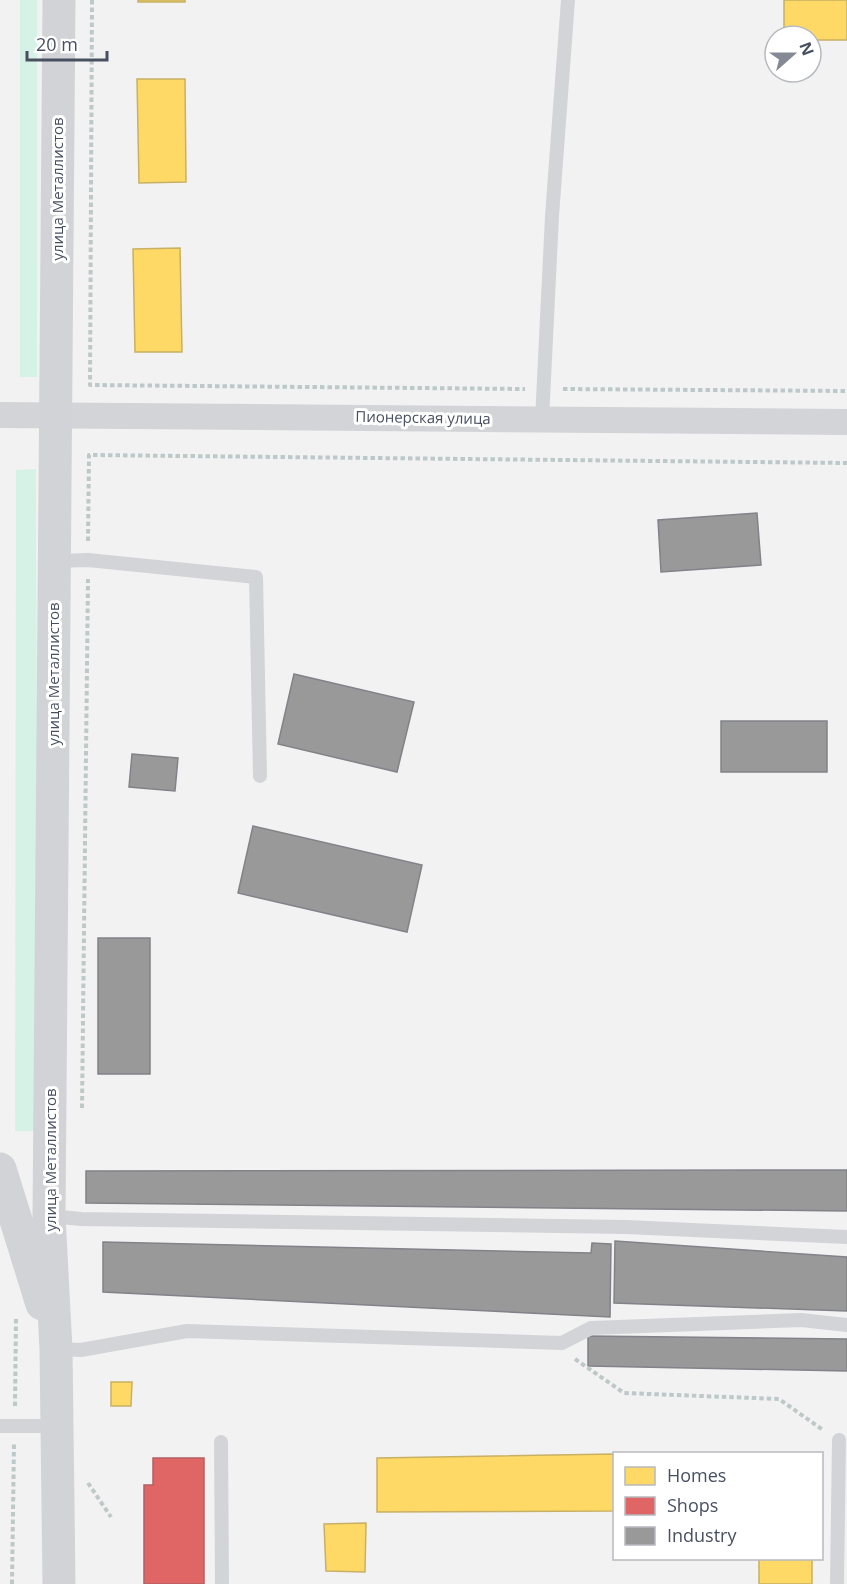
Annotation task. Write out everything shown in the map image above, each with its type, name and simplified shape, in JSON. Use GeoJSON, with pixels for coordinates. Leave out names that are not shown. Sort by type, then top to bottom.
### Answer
{"type":"FeatureCollection","features":[{"type":"Feature","properties":{"kind":"street","name":"улица Металлистов"},"geometry":{"type":"LineString","coordinates":[[59,0],[50,1216],[56,1349],[59,1584]]}},
{"type":"Feature","properties":{"kind":"street","name":"Пионерская улица"},"geometry":{"type":"LineString","coordinates":[[0,415],[847,422]]}},
{"type":"Feature","properties":{"kind":"street","name":"улица Металлистов"},"geometry":{"type":"LineString","coordinates":[[0,1169],[56,1349]]}},
{"type":"Feature","properties":{"kind":"lane"},"geometry":{"type":"LineString","coordinates":[[542,420],[552,216],[568,0]]}},
{"type":"Feature","properties":{"kind":"lane"},"geometry":{"type":"LineString","coordinates":[[54,561],[88,561],[256,577],[260,776]]}},
{"type":"Feature","properties":{"kind":"lane"},"geometry":{"type":"LineString","coordinates":[[50,1216],[81,1219],[626,1227],[847,1238]]}},
{"type":"Feature","properties":{"kind":"lane"},"geometry":{"type":"LineString","coordinates":[[56,1349],[81,1350],[187,1331],[562,1343],[591,1328],[801,1320],[847,1325]]}},
{"type":"Feature","properties":{"kind":"lane"},"geometry":{"type":"LineString","coordinates":[[0,1426],[56,1426]]}},
{"type":"Feature","properties":{"kind":"lane"},"geometry":{"type":"LineString","coordinates":[[837,1584],[839,1440]]}},
{"type":"Feature","properties":{"kind":"lane"},"geometry":{"type":"LineString","coordinates":[[221,1442],[222,1584]]}},
{"type":"Feature","properties":{"kind":"path"},"geometry":{"type":"LineString","coordinates":[[92,0],[90,385],[847,391]]}},
{"type":"Feature","properties":{"kind":"path"},"geometry":{"type":"LineString","coordinates":[[82,1111],[89,455],[847,462]]}},
{"type":"Feature","properties":{"kind":"path"},"geometry":{"type":"LineString","coordinates":[[12,1584],[16,1308]]}},
{"type":"Feature","properties":{"kind":"path"},"geometry":{"type":"LineString","coordinates":[[550,1342],[624,1393],[779,1400],[839,1440]]}},
{"type":"Feature","properties":{"kind":"path"},"geometry":{"type":"LineString","coordinates":[[87,1482],[111,1517]]}},
{"type":"Feature","properties":{"kind":"green space"},"geometry":{"type":"Polygon","coordinates":[[[20,0],[37,0],[37,377],[20,377],[20,0]]]}},
{"type":"Feature","properties":{"kind":"green space"},"geometry":{"type":"Polygon","coordinates":[[[36,469],[38,1131],[15,1131],[16,470],[36,469]]]}},
{"type":"Feature","properties":{"kind":"building: Homes"},"geometry":{"type":"Polygon","coordinates":[[[138,0],[185,0],[185,2],[138,2],[138,0]]]}},
{"type":"Feature","properties":{"kind":"building: Homes"},"geometry":{"type":"Polygon","coordinates":[[[784,0],[847,0],[847,40],[823,40],[823,24],[784,24],[784,0]]]}},
{"type":"Feature","properties":{"kind":"building: Homes"},"geometry":{"type":"Polygon","coordinates":[[[137,79],[185,79],[186,182],[139,183],[137,79]]]}},
{"type":"Feature","properties":{"kind":"building: Homes"},"geometry":{"type":"Polygon","coordinates":[[[180,248],[182,352],[135,352],[133,249],[180,248]]]}},
{"type":"Feature","properties":{"kind":"building: Homes"},"geometry":{"type":"Polygon","coordinates":[[[111,1382],[132,1382],[131,1406],[111,1406],[111,1382]]]}},
{"type":"Feature","properties":{"kind":"building: Homes"},"geometry":{"type":"Polygon","coordinates":[[[613,1454],[613,1511],[377,1512],[377,1458],[613,1454]]]}},
{"type":"Feature","properties":{"kind":"building: Homes"},"geometry":{"type":"Polygon","coordinates":[[[366,1523],[365,1572],[326,1571],[324,1524],[366,1523]]]}},
{"type":"Feature","properties":{"kind":"building: Homes"},"geometry":{"type":"Polygon","coordinates":[[[759,1560],[812,1560],[812,1584],[759,1584],[759,1560]]]}},
{"type":"Feature","properties":{"kind":"building: Shops"},"geometry":{"type":"Polygon","coordinates":[[[153,1458],[204,1458],[204,1584],[144,1584],[144,1485],[153,1485],[153,1458]]]}},
{"type":"Feature","properties":{"kind":"building: Industry"},"geometry":{"type":"Polygon","coordinates":[[[757,513],[761,565],[661,572],[658,520],[757,513]]]}},
{"type":"Feature","properties":{"kind":"building: Industry"},"geometry":{"type":"Polygon","coordinates":[[[294,674],[414,702],[397,772],[278,744],[294,674]]]}},
{"type":"Feature","properties":{"kind":"building: Industry"},"geometry":{"type":"Polygon","coordinates":[[[721,721],[827,721],[827,772],[721,772],[721,721]]]}},
{"type":"Feature","properties":{"kind":"building: Industry"},"geometry":{"type":"Polygon","coordinates":[[[132,754],[178,758],[175,791],[129,787],[132,754]]]}},
{"type":"Feature","properties":{"kind":"building: Industry"},"geometry":{"type":"Polygon","coordinates":[[[253,826],[422,865],[407,932],[238,893],[253,826]]]}},
{"type":"Feature","properties":{"kind":"building: Industry"},"geometry":{"type":"Polygon","coordinates":[[[98,938],[150,938],[150,1074],[98,1074],[98,938]]]}},
{"type":"Feature","properties":{"kind":"building: Industry"},"geometry":{"type":"Polygon","coordinates":[[[847,1170],[847,1211],[86,1203],[86,1171],[847,1170]]]}},
{"type":"Feature","properties":{"kind":"building: Industry"},"geometry":{"type":"Polygon","coordinates":[[[615,1241],[847,1257],[847,1311],[614,1303],[615,1241]]]}},
{"type":"Feature","properties":{"kind":"building: Industry"},"geometry":{"type":"Polygon","coordinates":[[[103,1242],[591,1253],[592,1243],[611,1244],[610,1317],[103,1292],[103,1242]]]}},
{"type":"Feature","properties":{"kind":"building: Industry"},"geometry":{"type":"Polygon","coordinates":[[[588,1336],[847,1339],[847,1371],[588,1366],[588,1336]]]}}]}
